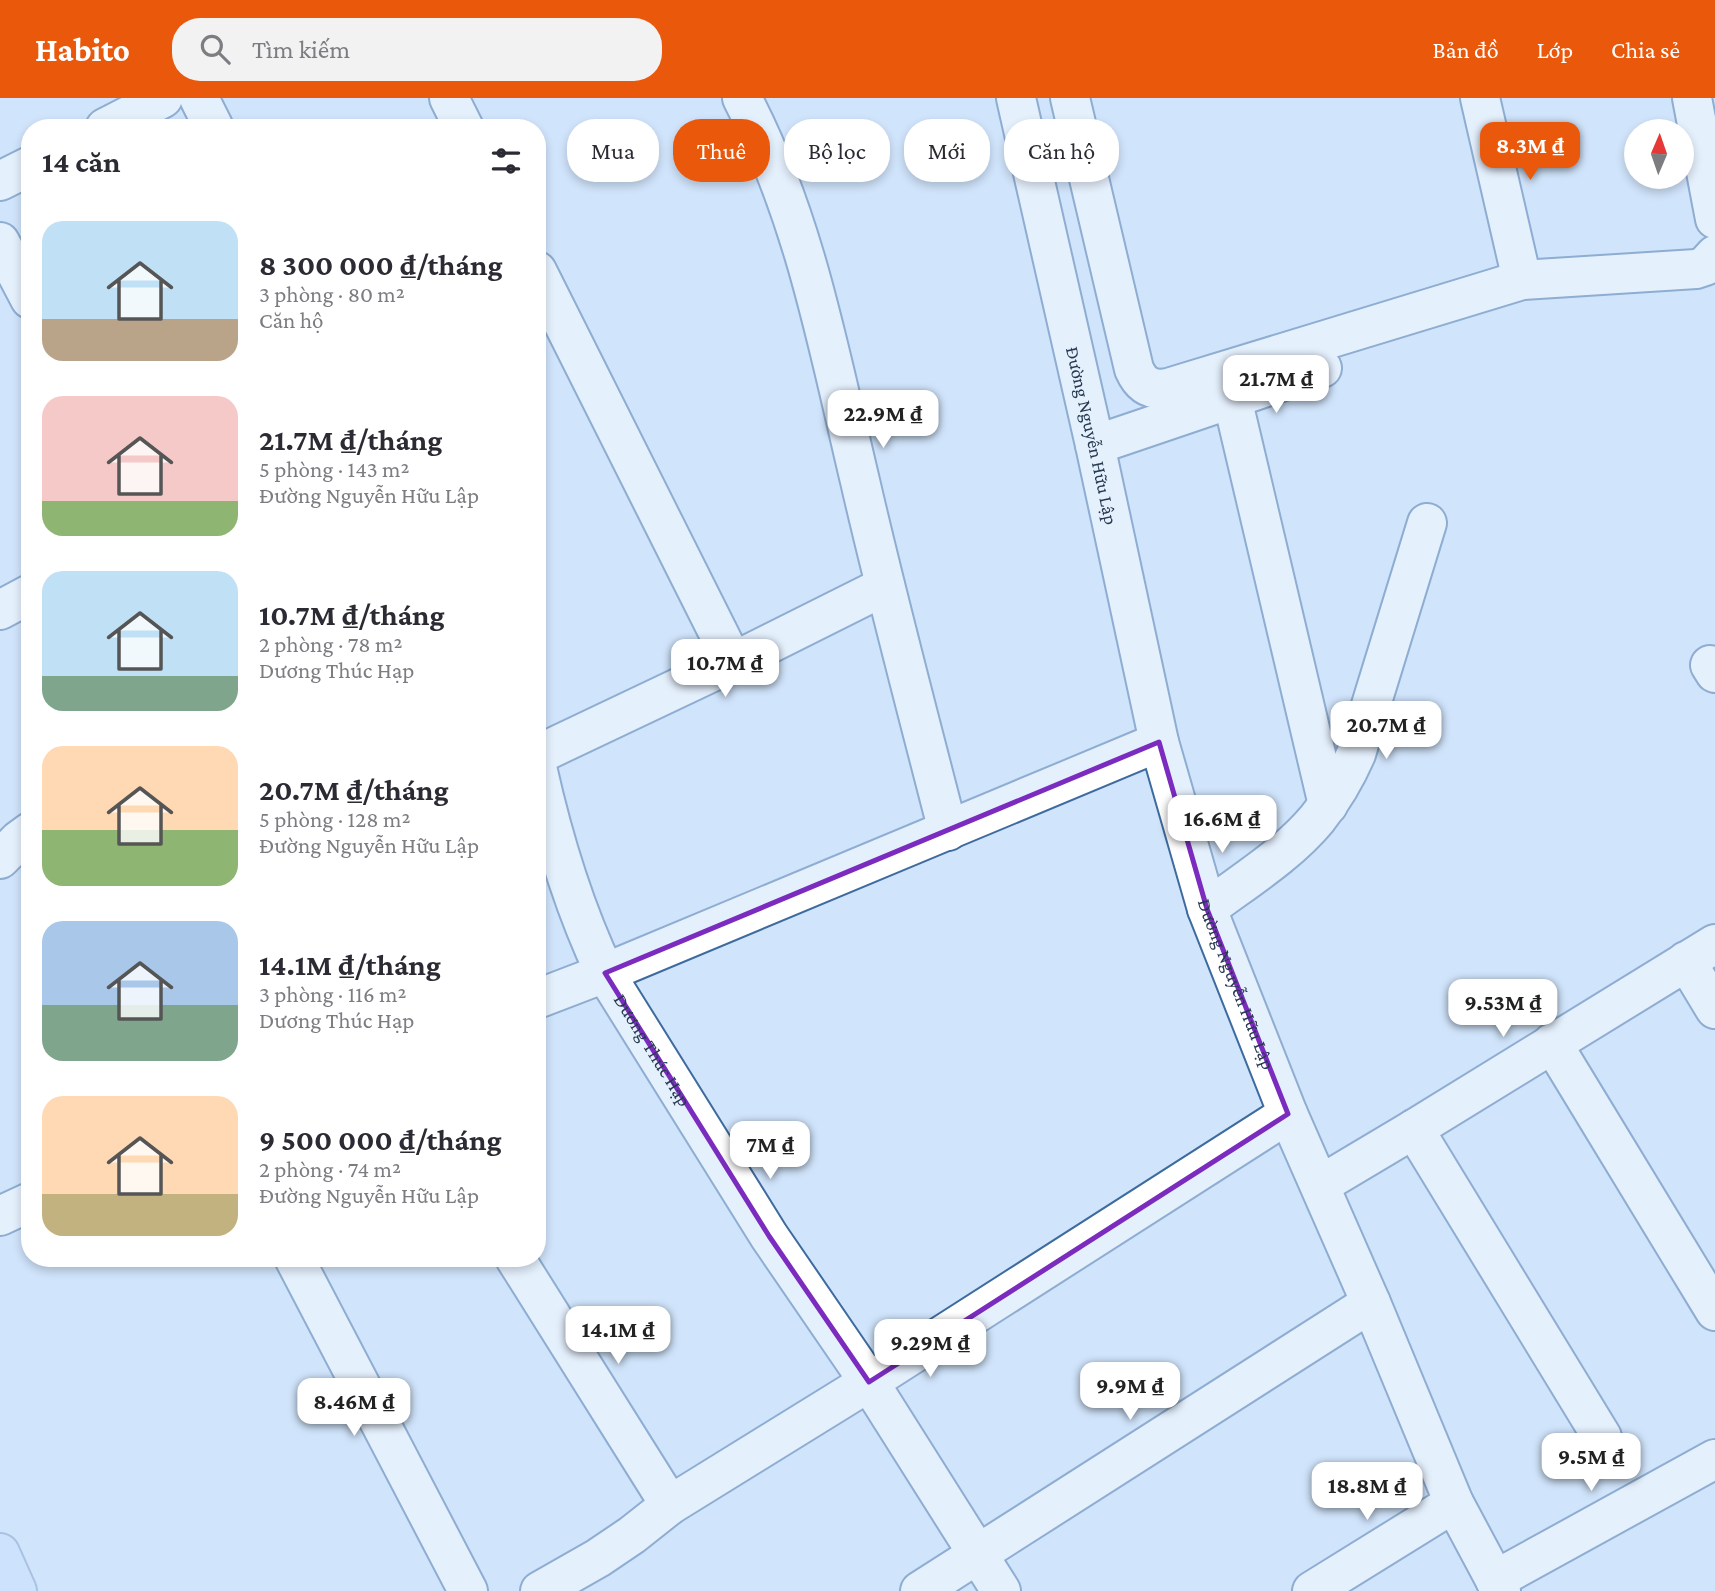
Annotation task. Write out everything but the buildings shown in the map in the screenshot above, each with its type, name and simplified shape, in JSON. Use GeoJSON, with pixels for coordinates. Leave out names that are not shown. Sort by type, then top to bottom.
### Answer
{"type":"FeatureCollection","features":[{"type":"Feature","properties":{"kind":"main road"},"geometry":{"type":"LineString","coordinates":[[0,1553],[17,1591]]}},
{"type":"Feature","properties":{"kind":"street"},"geometry":{"type":"LineString","coordinates":[[122,119],[163,98]]}},
{"type":"Feature","properties":{"kind":"street"},"geometry":{"type":"LineString","coordinates":[[198,98],[209,119]]}},
{"type":"Feature","properties":{"kind":"street"},"geometry":{"type":"LineString","coordinates":[[449,98],[460,119]]}},
{"type":"Feature","properties":{"kind":"street"},"geometry":{"type":"LineString","coordinates":[[742,98],[761,135],[783,189],[811,272],[884,586],[948,831]]}},
{"type":"Feature","properties":{"kind":"street","name":"Đường Nguyễn Hữu Lập"},"geometry":{"type":"LineString","coordinates":[[1016,98],[1096,445],[1159,742],[1207,909],[1288,1114],[1371,1303],[1454,1503],[1498,1585]]}},
{"type":"Feature","properties":{"kind":"street"},"geometry":{"type":"LineString","coordinates":[[1070,98],[1134,369],[1138,378],[1149,388],[1168,388],[1522,280],[1696,270],[1705,266],[1715,255]]}},
{"type":"Feature","properties":{"kind":"street"},"geometry":{"type":"LineString","coordinates":[[1480,98],[1522,280]]}},
{"type":"Feature","properties":{"kind":"street"},"geometry":{"type":"LineString","coordinates":[[1692,98],[1715,219]]}},
{"type":"Feature","properties":{"kind":"street"},"geometry":{"type":"LineString","coordinates":[[0,181],[21,170]]}},
{"type":"Feature","properties":{"kind":"street"},"geometry":{"type":"LineString","coordinates":[[0,242],[21,282]]}},
{"type":"Feature","properties":{"kind":"street"},"geometry":{"type":"LineString","coordinates":[[546,289],[733,662]]}},
{"type":"Feature","properties":{"kind":"street"},"geometry":{"type":"LineString","coordinates":[[1096,445],[1438,331]]}},
{"type":"Feature","properties":{"kind":"street"},"geometry":{"type":"LineString","coordinates":[[1232,398],[1328,805]]}},
{"type":"Feature","properties":{"kind":"street"},"geometry":{"type":"LineString","coordinates":[[1207,909],[1297,840],[1328,805],[1345,778],[1356,754],[1427,523]]}},
{"type":"Feature","properties":{"kind":"street"},"geometry":{"type":"LineString","coordinates":[[546,751],[733,662],[884,586]]}},
{"type":"Feature","properties":{"kind":"street"},"geometry":{"type":"LineString","coordinates":[[0,610],[21,599]]}},
{"type":"Feature","properties":{"kind":"street"},"geometry":{"type":"LineString","coordinates":[[546,996],[1159,742]]}},
{"type":"Feature","properties":{"kind":"street","name":"Dương Thúc Hạp"},"geometry":{"type":"LineString","coordinates":[[546,809],[566,880],[605,973],[769,1236],[869,1382],[1001,1591]]}},
{"type":"Feature","properties":{"kind":"street"},"geometry":{"type":"LineString","coordinates":[[0,859],[21,839]]}},
{"type":"Feature","properties":{"kind":"street"},"geometry":{"type":"LineString","coordinates":[[1320,1185],[1700,953],[1715,1009]]}},
{"type":"Feature","properties":{"kind":"street"},"geometry":{"type":"LineString","coordinates":[[1552,1044],[1715,1311]]}},
{"type":"Feature","properties":{"kind":"street"},"geometry":{"type":"LineString","coordinates":[[540,1591],[598,1558],[670,1505],[869,1382],[1288,1114]]}},
{"type":"Feature","properties":{"kind":"street"},"geometry":{"type":"LineString","coordinates":[[1414,1129],[1602,1437]]}},
{"type":"Feature","properties":{"kind":"street"},"geometry":{"type":"LineString","coordinates":[[0,1216],[21,1206]]}},
{"type":"Feature","properties":{"kind":"street"},"geometry":{"type":"LineString","coordinates":[[299,1267],[468,1591]]}},
{"type":"Feature","properties":{"kind":"street"},"geometry":{"type":"LineString","coordinates":[[521,1267],[670,1505]]}},
{"type":"Feature","properties":{"kind":"street"},"geometry":{"type":"LineString","coordinates":[[920,1591],[1371,1303]]}},
{"type":"Feature","properties":{"kind":"street"},"geometry":{"type":"LineString","coordinates":[[1498,1585],[1715,1459]]}},
{"type":"Feature","properties":{"kind":"street"},"geometry":{"type":"LineString","coordinates":[[1312,1591],[1454,1503]]}},
{"type":"Feature","properties":{"kind":"highlighted area"},"geometry":{"type":"Polygon","coordinates":[[[1159,742],[1207,909],[1288,1114],[869,1382],[769,1236],[605,973],[1159,742]]]}}]}
